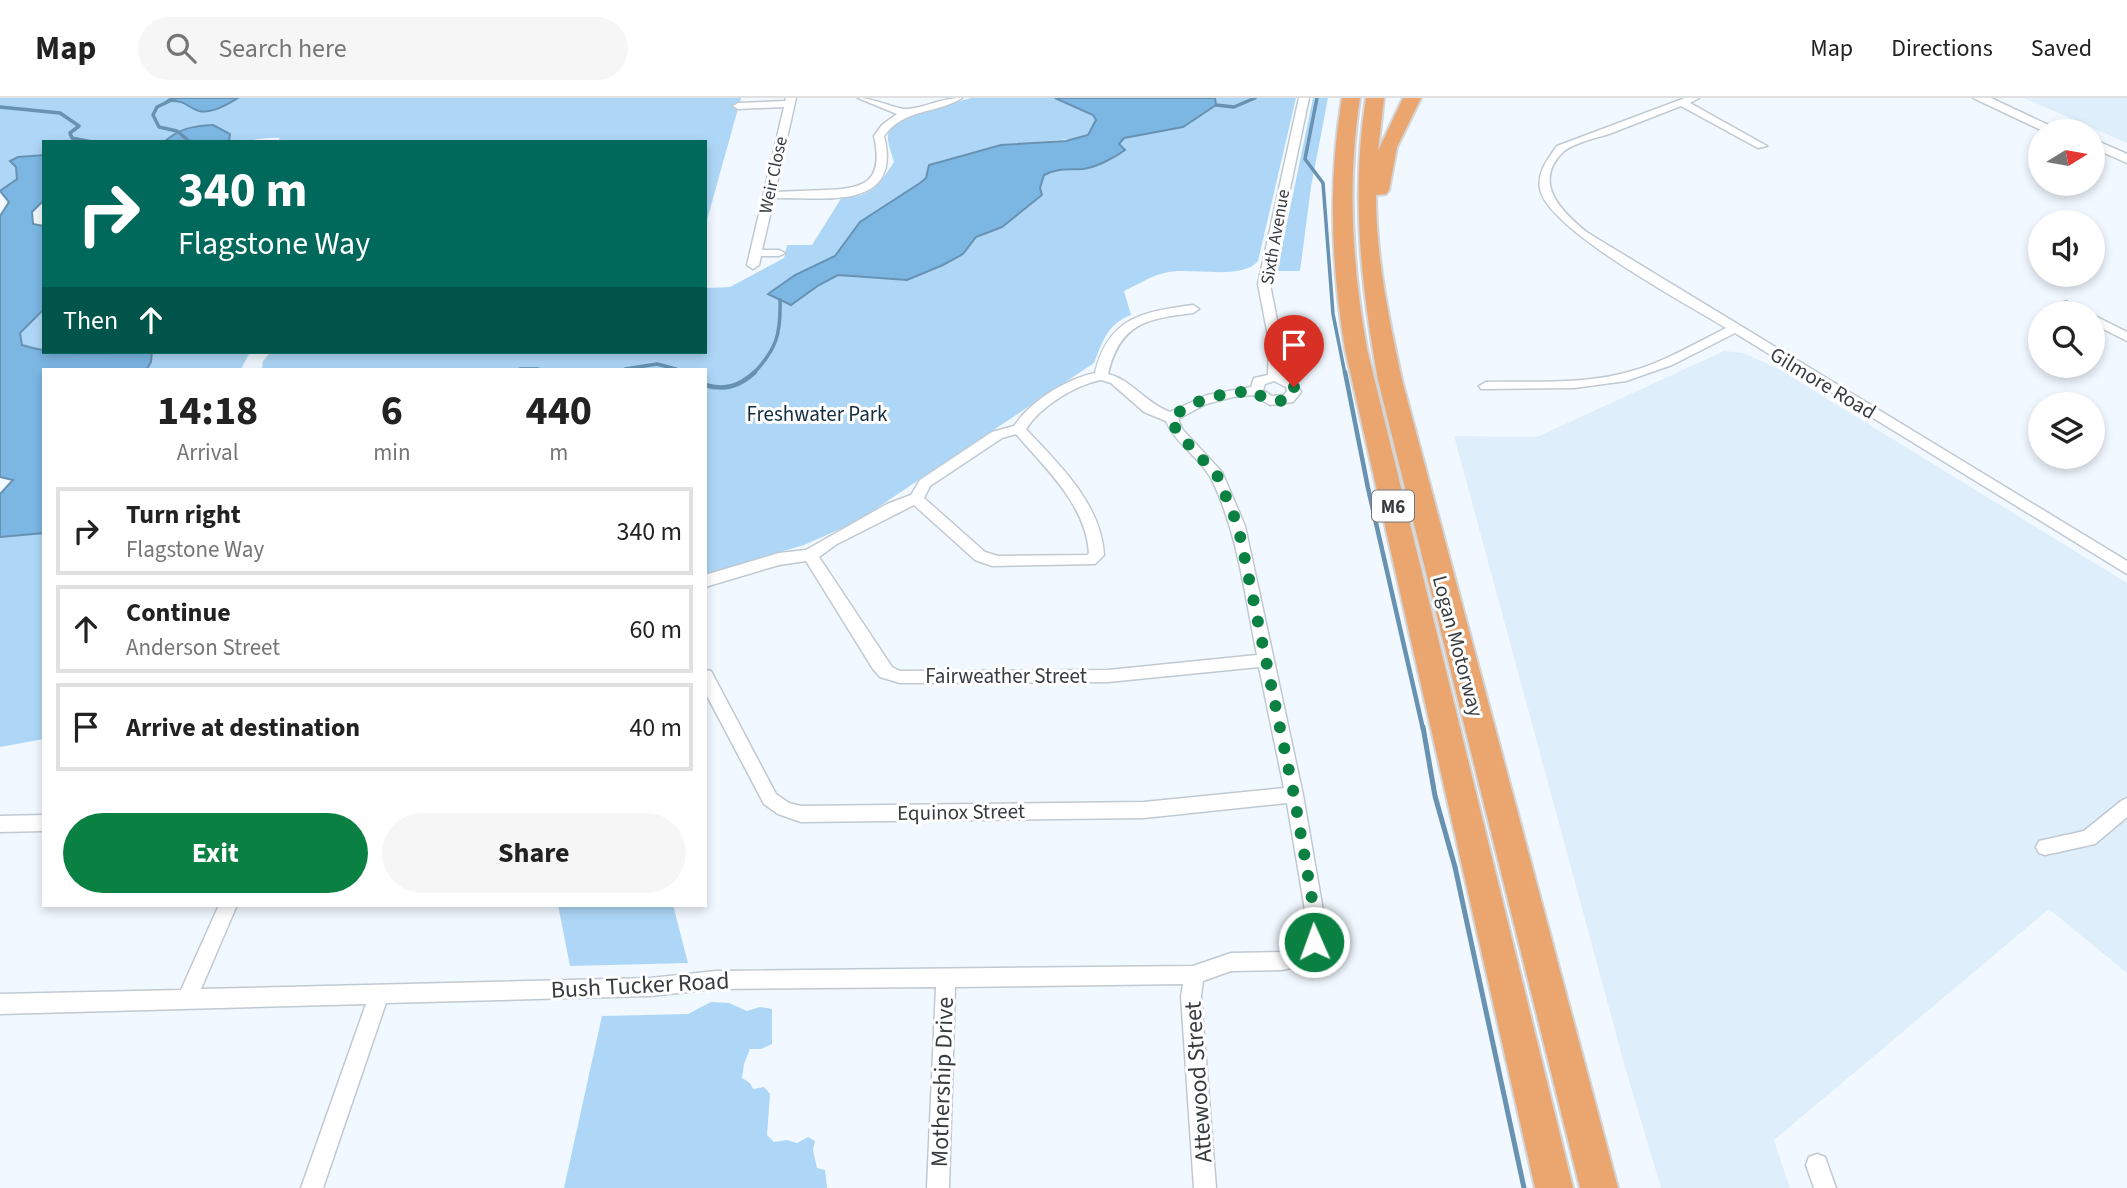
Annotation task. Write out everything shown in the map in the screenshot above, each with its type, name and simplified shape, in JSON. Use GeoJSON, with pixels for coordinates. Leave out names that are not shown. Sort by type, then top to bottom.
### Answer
{"type":"FeatureCollection","features":[{"type":"Feature","properties":{"kind":"highway","name":"Logan Motorway"},"geometry":{"type":"LineString","coordinates":[[1352,98],[1342,162],[1340,223],[1344,279],[1353,336],[1555,1188]]}},
{"type":"Feature","properties":{"kind":"highway","name":"Logan Motorway"},"geometry":{"type":"LineString","coordinates":[[1375,98],[1367,147],[1365,193],[1366,231],[1377,317],[1406,448],[1599,1188]]}},
{"type":"Feature","properties":{"kind":"highway"},"geometry":{"type":"LineString","coordinates":[[1377,317],[1382,295],[1377,223],[1380,182],[1392,138],[1412,98]]}},
{"type":"Feature","properties":{"kind":"main road"},"geometry":{"type":"LineString","coordinates":[[1980,98],[2028,119]]}},
{"type":"Feature","properties":{"kind":"main road"},"geometry":{"type":"LineString","coordinates":[[1994,98],[2040,119]]}},
{"type":"Feature","properties":{"kind":"main road"},"geometry":{"type":"LineString","coordinates":[[2105,150],[2127,162]]}},
{"type":"Feature","properties":{"kind":"main road"},"geometry":{"type":"LineString","coordinates":[[2105,154],[2127,162]]}},
{"type":"Feature","properties":{"kind":"street"},"geometry":{"type":"LineString","coordinates":[[863,98],[905,113]]}},
{"type":"Feature","properties":{"kind":"street"},"geometry":{"type":"LineString","coordinates":[[768,195],[852,193],[871,186],[885,159],[879,136],[882,130],[905,113],[957,98]]}},
{"type":"Feature","properties":{"kind":"street","name":"Sixth Avenue"},"geometry":{"type":"LineString","coordinates":[[1274,376],[1275,341],[1264,284],[1304,98]]}},
{"type":"Feature","properties":{"kind":"street"},"geometry":{"type":"LineString","coordinates":[[1682,103],[1694,98]]}},
{"type":"Feature","properties":{"kind":"street"},"geometry":{"type":"LineString","coordinates":[[738,106],[790,101]]}},
{"type":"Feature","properties":{"kind":"street","name":"Weir Close"},"geometry":{"type":"LineString","coordinates":[[779,253],[755,259],[790,101]]}},
{"type":"Feature","properties":{"kind":"street"},"geometry":{"type":"LineString","coordinates":[[1682,103],[1762,146]]}},
{"type":"Feature","properties":{"kind":"street","name":"Gilmore Road"},"geometry":{"type":"LineString","coordinates":[[1682,103],[1561,148],[1549,162],[1543,177],[1548,198],[1563,219],[1734,329],[2127,568]]}},
{"type":"Feature","properties":{"kind":"street"},"geometry":{"type":"LineString","coordinates":[[1101,376],[1103,364],[1122,328],[1133,321],[1193,309]]}},
{"type":"Feature","properties":{"kind":"street"},"geometry":{"type":"LineString","coordinates":[[2105,325],[2127,337]]}},
{"type":"Feature","properties":{"kind":"street"},"geometry":{"type":"LineString","coordinates":[[1486,386],[1592,383],[1626,377],[1654,368],[1734,329]]}},
{"type":"Feature","properties":{"kind":"street"},"geometry":{"type":"LineString","coordinates":[[707,580],[779,559],[810,555],[892,508],[916,499],[925,483],[997,435],[1019,429],[1029,414],[1081,380],[1101,376],[1116,380],[1149,409],[1171,418],[1177,432],[1217,475],[1233,512],[1294,795]]}},
{"type":"Feature","properties":{"kind":"street"},"geometry":{"type":"LineString","coordinates":[[1171,418],[1211,397],[1228,392],[1256,391],[1270,401],[1288,399],[1294,392],[1294,387],[1286,380],[1274,376],[1259,380],[1256,391]]}},
{"type":"Feature","properties":{"kind":"street"},"geometry":{"type":"LineString","coordinates":[[916,499],[980,556],[997,562],[1090,560],[1097,555],[1098,546],[1087,513],[1019,429]]}},
{"type":"Feature","properties":{"kind":"street","name":"Fairweather Street"},"geometry":{"type":"LineString","coordinates":[[810,555],[879,664],[886,672],[900,677],[1108,676],[1266,660]]}},
{"type":"Feature","properties":{"kind":"street","name":"Equinox Street"},"geometry":{"type":"LineString","coordinates":[[707,680],[770,799],[784,809],[800,814],[1144,810],[1294,795]]}},
{"type":"Feature","properties":{"kind":"street","name":"Bush Tucker Road"},"geometry":{"type":"LineString","coordinates":[[0,1004],[650,988],[716,980],[1194,975],[1213,966],[1232,962],[1294,959],[1306,954],[1314,942],[1317,928],[1294,795]]}},
{"type":"Feature","properties":{"kind":"street"},"geometry":{"type":"LineString","coordinates":[[2045,847],[2089,838],[2127,806]]}},
{"type":"Feature","properties":{"kind":"street"},"geometry":{"type":"LineString","coordinates":[[0,824],[42,823]]}},
{"type":"Feature","properties":{"kind":"street"},"geometry":{"type":"LineString","coordinates":[[187,999],[227,907]]}},
{"type":"Feature","properties":{"kind":"street","name":"Attewood Street"},"geometry":{"type":"LineString","coordinates":[[1194,975],[1191,996],[1205,1188]]}},
{"type":"Feature","properties":{"kind":"street","name":"Mothership Drive"},"geometry":{"type":"LineString","coordinates":[[938,1188],[946,976]]}},
{"type":"Feature","properties":{"kind":"street"},"geometry":{"type":"LineString","coordinates":[[312,1188],[379,996]]}},
{"type":"Feature","properties":{"kind":"street"},"geometry":{"type":"LineString","coordinates":[[1817,1166],[1825,1188]]}},
{"type":"Feature","properties":{"kind":"shaded area"},"geometry":{"type":"Polygon","coordinates":[[[171,98],[238,98],[220,108],[204,112],[182,102],[167,101],[171,98]]]}},
{"type":"Feature","properties":{"kind":"shaded area"},"geometry":{"type":"Polygon","coordinates":[[[1055,98],[1215,98],[1216,105],[1183,127],[1124,138],[1119,144],[1125,150],[1100,164],[1083,169],[1058,170],[1044,175],[1040,188],[1042,195],[1002,227],[976,237],[963,254],[943,265],[907,280],[838,275],[791,305],[768,294],[795,275],[835,256],[860,222],[926,178],[929,165],[1001,145],[1066,141],[1088,135],[1096,120],[1093,115],[1055,98]]]}},
{"type":"Feature","properties":{"kind":"shaded area"},"geometry":{"type":"Polygon","coordinates":[[[2024,98],[2127,98],[2127,143],[2105,133],[2105,119],[2072,119],[2024,98]]]}},
{"type":"Feature","properties":{"kind":"shaded area"},"geometry":{"type":"Polygon","coordinates":[[[213,125],[230,134],[229,140],[167,140],[187,129],[213,125]]]}},
{"type":"Feature","properties":{"kind":"shaded area"},"geometry":{"type":"Polygon","coordinates":[[[42,155],[42,202],[32,212],[33,224],[42,226],[42,311],[20,333],[22,345],[42,350],[42,354],[152,354],[148,368],[42,368],[42,533],[0,537],[0,494],[13,480],[0,477],[0,216],[9,202],[0,191],[17,179],[16,167],[10,161],[18,157],[42,155]]]}},
{"type":"Feature","properties":{"kind":"shaded area"},"geometry":{"type":"Polygon","coordinates":[[[1724,351],[1743,353],[1775,367],[2127,583],[2127,973],[2049,909],[1774,1140],[1790,1188],[1661,1188],[1625,1067],[1454,436],[1537,437],[1724,351]]]}},
{"type":"Feature","properties":{"kind":"green space"},"geometry":{"type":"Polygon","coordinates":[[[0,98],[171,98],[168,100],[205,112],[220,108],[238,98],[741,98],[707,220],[707,140],[229,140],[230,134],[204,125],[188,127],[167,140],[42,140],[42,155],[18,157],[10,161],[16,167],[17,179],[0,191],[0,98]]]}},
{"type":"Feature","properties":{"kind":"green space","name":"Freshwater Park"},"geometry":{"type":"Polygon","coordinates":[[[971,98],[1055,98],[1093,115],[1096,120],[1088,135],[1081,138],[1001,145],[930,165],[926,178],[920,183],[860,222],[835,256],[795,275],[791,305],[838,275],[907,280],[943,265],[963,254],[976,237],[1002,227],[1040,188],[1043,175],[1054,170],[1086,169],[1124,138],[1183,127],[1216,106],[1215,98],[1296,98],[1258,261],[1251,267],[1230,272],[1163,273],[1124,291],[1131,315],[1111,328],[1094,363],[856,522],[804,545],[707,573],[707,368],[262,368],[263,361],[269,354],[707,354],[707,288],[730,287],[784,258],[787,245],[812,245],[842,197],[867,192],[879,183],[889,170],[894,162],[888,138],[892,129],[911,117],[971,98]]]}},
{"type":"Feature","properties":{"kind":"green space"},"geometry":{"type":"Polygon","coordinates":[[[1313,98],[1328,98],[1311,187],[1300,271],[1277,271],[1313,98]]]}},
{"type":"Feature","properties":{"kind":"green space"},"geometry":{"type":"Polygon","coordinates":[[[42,311],[42,350],[22,345],[19,333],[42,311]]]}},
{"type":"Feature","properties":{"kind":"green space"},"geometry":{"type":"Polygon","coordinates":[[[152,354],[249,354],[242,368],[148,368],[152,354]]]}},
{"type":"Feature","properties":{"kind":"green space"},"geometry":{"type":"Polygon","coordinates":[[[42,533],[42,739],[0,747],[0,537],[42,533]]]}},
{"type":"Feature","properties":{"kind":"green space"},"geometry":{"type":"Polygon","coordinates":[[[558,907],[674,907],[688,963],[570,966],[558,907]]]}},
{"type":"Feature","properties":{"kind":"green space"},"geometry":{"type":"Polygon","coordinates":[[[711,1002],[729,1003],[747,1011],[760,1007],[772,1009],[772,1044],[761,1049],[750,1049],[742,1078],[750,1083],[753,1089],[764,1087],[770,1094],[767,1135],[774,1142],[787,1140],[797,1143],[808,1137],[815,1141],[813,1150],[817,1168],[825,1170],[827,1188],[564,1188],[602,1016],[688,1014],[711,1002]]]}},
{"type":"Feature","properties":{"kind":"waterway"},"geometry":{"type":"LineString","coordinates":[[176,98],[157,107],[153,115],[159,127],[177,131],[188,140]]}},
{"type":"Feature","properties":{"kind":"waterway"},"geometry":{"type":"LineString","coordinates":[[1216,105],[1234,107],[1255,98]]}},
{"type":"Feature","properties":{"kind":"waterway"},"geometry":{"type":"LineString","coordinates":[[1317,98],[1305,159],[1323,183],[1333,314],[1345,374]]}},
{"type":"Feature","properties":{"kind":"waterway"},"geometry":{"type":"LineString","coordinates":[[0,107],[60,113],[79,126],[70,133],[72,138],[82,140]]}},
{"type":"Feature","properties":{"kind":"waterway"},"geometry":{"type":"LineString","coordinates":[[754,373],[776,340],[780,322],[780,300]]}},
{"type":"Feature","properties":{"kind":"waterway"},"geometry":{"type":"LineString","coordinates":[[631,368],[657,364],[672,368]]}},
{"type":"Feature","properties":{"kind":"waterway"},"geometry":{"type":"LineString","coordinates":[[1345,372],[1368,488],[1423,729]]}},
{"type":"Feature","properties":{"kind":"waterway"},"geometry":{"type":"LineString","coordinates":[[707,385],[732,386],[754,373]]}},
{"type":"Feature","properties":{"kind":"waterway"},"geometry":{"type":"LineString","coordinates":[[1423,727],[1435,796],[1455,867],[1524,1188]]}},
{"type":"Feature","properties":{"kind":"route"},"geometry":{"type":"LineString","coordinates":[[1294,387],[1292,396],[1276,402],[1264,398],[1256,391],[1228,392],[1180,411],[1171,418],[1177,432],[1217,475],[1238,526],[1294,795],[1317,928],[1314,942]]}}]}
